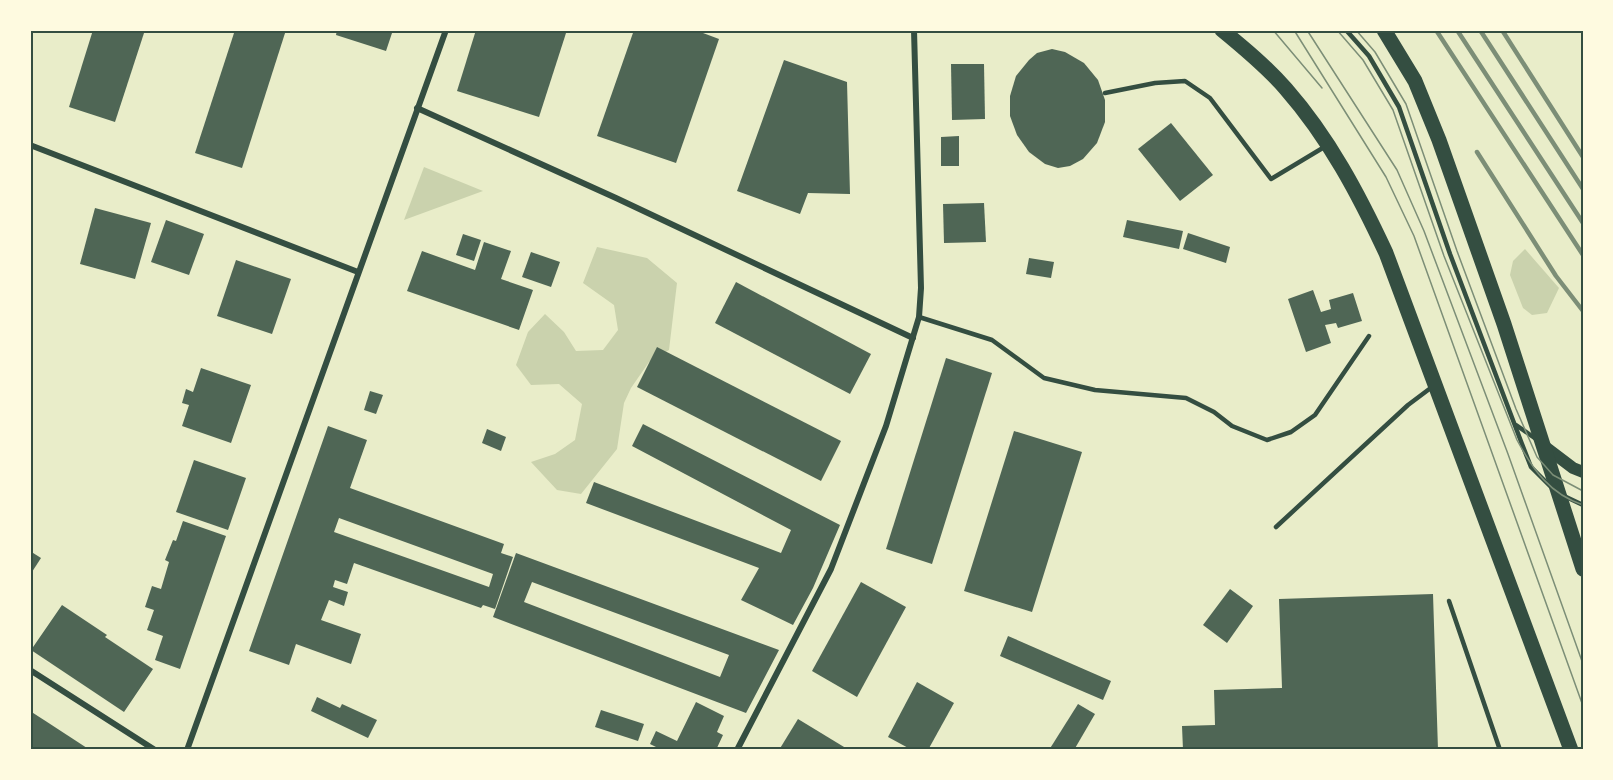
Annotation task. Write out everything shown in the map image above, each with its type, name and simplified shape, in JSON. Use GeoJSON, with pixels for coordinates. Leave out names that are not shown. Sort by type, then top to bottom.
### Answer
{"type":"FeatureCollection","features":[{"type":"Feature","properties":{"kind":"main road"},"geometry":{"type":"LineString","coordinates":[[1222,30],[1286,88],[1329,145],[1357,190],[1386,253],[1571,750]]}},
{"type":"Feature","properties":{"kind":"main road"},"geometry":{"type":"LineString","coordinates":[[1384,30],[1415,81],[1440,140],[1504,324],[1583,569]]}},
{"type":"Feature","properties":{"kind":"main road"},"geometry":{"type":"LineString","coordinates":[[1544,446],[1573,468],[1583,472]]}},
{"type":"Feature","properties":{"kind":"street"},"geometry":{"type":"LineString","coordinates":[[187,750],[446,30]]}},
{"type":"Feature","properties":{"kind":"street"},"geometry":{"type":"LineString","coordinates":[[737,750],[831,569],[877,450],[914,338],[919,317],[921,288],[914,30]]}},
{"type":"Feature","properties":{"kind":"street"},"geometry":{"type":"LineString","coordinates":[[417,108],[616,198],[914,338]]}},
{"type":"Feature","properties":{"kind":"street"},"geometry":{"type":"LineString","coordinates":[[30,145],[358,272]]}},
{"type":"Feature","properties":{"kind":"street"},"geometry":{"type":"LineString","coordinates":[[30,670],[155,750]]}},
{"type":"Feature","properties":{"kind":"lane"},"geometry":{"type":"LineString","coordinates":[[1346,30],[1369,56],[1399,107],[1450,254],[1532,468],[1558,494],[1583,505]]}},
{"type":"Feature","properties":{"kind":"lane"},"geometry":{"type":"LineString","coordinates":[[1105,93],[1155,83],[1185,81],[1210,98],[1271,179],[1329,145]]}},
{"type":"Feature","properties":{"kind":"lane"},"geometry":{"type":"LineString","coordinates":[[919,317],[992,340],[1044,378],[1095,390],[1186,398],[1214,412],[1232,426],[1267,440],[1291,432],[1315,415],[1368,336]]}},
{"type":"Feature","properties":{"kind":"lane"},"geometry":{"type":"LineString","coordinates":[[1276,527],[1408,405],[1434,385]]}},
{"type":"Feature","properties":{"kind":"lane"},"geometry":{"type":"LineString","coordinates":[[1516,424],[1544,446]]}},
{"type":"Feature","properties":{"kind":"lane"},"geometry":{"type":"LineString","coordinates":[[1449,601],[1500,750]]}},
{"type":"Feature","properties":{"kind":"green space"},"geometry":{"type":"Polygon","coordinates":[[[424,167],[483,191],[404,220],[424,167]]]}},
{"type":"Feature","properties":{"kind":"green space"},"geometry":{"type":"Polygon","coordinates":[[[597,247],[647,258],[677,283],[669,350],[649,362],[631,388],[624,403],[617,449],[581,494],[557,490],[531,462],[555,454],[575,440],[582,404],[559,384],[531,385],[516,365],[528,332],[545,314],[564,332],[576,351],[603,350],[618,330],[614,305],[583,283],[597,247]]]}},
{"type":"Feature","properties":{"kind":"green space"},"geometry":{"type":"Polygon","coordinates":[[[1525,249],[1559,288],[1547,313],[1532,315],[1523,308],[1510,275],[1513,261],[1525,249]]]}},
{"type":"Feature","properties":{"kind":"building"},"geometry":{"type":"Polygon","coordinates":[[[93,30],[145,30],[115,122],[69,107],[93,30]]]}},
{"type":"Feature","properties":{"kind":"building"},"geometry":{"type":"Polygon","coordinates":[[[235,30],[286,30],[242,168],[195,153],[235,30]]]}},
{"type":"Feature","properties":{"kind":"building"},"geometry":{"type":"Polygon","coordinates":[[[337,30],[393,30],[386,51],[336,35],[337,30]]]}},
{"type":"Feature","properties":{"kind":"building"},"geometry":{"type":"Polygon","coordinates":[[[476,30],[567,30],[539,117],[457,91],[476,30]]]}},
{"type":"Feature","properties":{"kind":"building"},"geometry":{"type":"Polygon","coordinates":[[[634,30],[695,30],[719,39],[676,163],[597,136],[634,30]]]}},
{"type":"Feature","properties":{"kind":"building"},"geometry":{"type":"Polygon","coordinates":[[[1052,49],[1065,52],[1084,63],[1098,80],[1105,100],[1105,122],[1097,143],[1083,159],[1070,166],[1058,168],[1045,164],[1029,152],[1017,135],[1010,116],[1010,96],[1016,76],[1037,53],[1052,49]]]}},
{"type":"Feature","properties":{"kind":"building"},"geometry":{"type":"Polygon","coordinates":[[[784,60],[847,82],[850,194],[808,193],[800,214],[737,191],[784,60]]]}},
{"type":"Feature","properties":{"kind":"building"},"geometry":{"type":"Polygon","coordinates":[[[951,64],[984,64],[985,119],[952,120],[951,64]]]}},
{"type":"Feature","properties":{"kind":"building"},"geometry":{"type":"Polygon","coordinates":[[[1171,123],[1213,175],[1180,201],[1138,149],[1171,123]]]}},
{"type":"Feature","properties":{"kind":"building"},"geometry":{"type":"Polygon","coordinates":[[[959,136],[959,166],[941,166],[941,137],[959,136]]]}},
{"type":"Feature","properties":{"kind":"building"},"geometry":{"type":"Polygon","coordinates":[[[984,203],[986,242],[944,243],[943,204],[984,203]]]}},
{"type":"Feature","properties":{"kind":"building"},"geometry":{"type":"Polygon","coordinates":[[[95,208],[151,223],[135,279],[80,264],[95,208]]]}},
{"type":"Feature","properties":{"kind":"building"},"geometry":{"type":"Polygon","coordinates":[[[166,220],[204,234],[189,275],[151,262],[166,220]]]}},
{"type":"Feature","properties":{"kind":"building"},"geometry":{"type":"Polygon","coordinates":[[[1127,220],[1183,231],[1179,249],[1123,237],[1127,220]]]}},
{"type":"Feature","properties":{"kind":"building"},"geometry":{"type":"Polygon","coordinates":[[[1188,233],[1230,247],[1226,263],[1183,249],[1188,233]]]}},
{"type":"Feature","properties":{"kind":"building"},"geometry":{"type":"Polygon","coordinates":[[[463,234],[481,240],[474,261],[456,255],[463,234]]]}},
{"type":"Feature","properties":{"kind":"building"},"geometry":{"type":"Polygon","coordinates":[[[484,242],[511,251],[501,279],[533,290],[519,330],[407,291],[422,251],[475,270],[484,242]]]}},
{"type":"Feature","properties":{"kind":"building"},"geometry":{"type":"Polygon","coordinates":[[[531,252],[560,262],[551,287],[522,277],[531,252]]]}},
{"type":"Feature","properties":{"kind":"building"},"geometry":{"type":"Polygon","coordinates":[[[1029,258],[1054,262],[1051,278],[1026,274],[1029,258]]]}},
{"type":"Feature","properties":{"kind":"building"},"geometry":{"type":"Polygon","coordinates":[[[236,260],[291,279],[272,334],[217,316],[236,260]]]}},
{"type":"Feature","properties":{"kind":"building"},"geometry":{"type":"Polygon","coordinates":[[[736,282],[871,354],[850,394],[715,323],[736,282]]]}},
{"type":"Feature","properties":{"kind":"building"},"geometry":{"type":"Polygon","coordinates":[[[1313,290],[1321,312],[1331,309],[1329,300],[1353,293],[1362,321],[1338,328],[1336,323],[1325,325],[1331,343],[1306,352],[1288,299],[1313,290]]]}},
{"type":"Feature","properties":{"kind":"building"},"geometry":{"type":"Polygon","coordinates":[[[657,347],[841,441],[821,481],[637,387],[657,347]]]}},
{"type":"Feature","properties":{"kind":"building"},"geometry":{"type":"Polygon","coordinates":[[[946,358],[992,373],[932,564],[886,549],[946,358]]]}},
{"type":"Feature","properties":{"kind":"building"},"geometry":{"type":"Polygon","coordinates":[[[201,368],[251,385],[231,443],[182,426],[189,405],[182,403],[186,389],[193,392],[201,368]]]}},
{"type":"Feature","properties":{"kind":"building"},"geometry":{"type":"Polygon","coordinates":[[[370,391],[383,395],[376,414],[364,410],[370,391]]]}},
{"type":"Feature","properties":{"kind":"building"},"geometry":{"type":"Polygon","coordinates":[[[643,424],[840,525],[813,588],[793,625],[741,600],[759,568],[586,503],[594,482],[781,553],[791,530],[632,446],[643,424]]]}},
{"type":"Feature","properties":{"kind":"building"},"geometry":{"type":"Polygon","coordinates":[[[328,426],[367,440],[350,488],[504,544],[501,553],[513,557],[495,609],[483,605],[481,608],[354,563],[347,584],[335,580],[333,587],[348,592],[344,606],[329,600],[321,620],[361,634],[351,664],[296,644],[289,665],[249,651],[328,426]],[[339,518],[334,532],[489,587],[493,574],[339,518]]]}},
{"type":"Feature","properties":{"kind":"building"},"geometry":{"type":"Polygon","coordinates":[[[487,429],[506,437],[501,451],[482,443],[487,429]]]}},
{"type":"Feature","properties":{"kind":"building"},"geometry":{"type":"Polygon","coordinates":[[[1014,431],[1082,452],[1032,612],[964,591],[1014,431]]]}},
{"type":"Feature","properties":{"kind":"building"},"geometry":{"type":"Polygon","coordinates":[[[194,460],[246,478],[228,530],[176,512],[194,460]]]}},
{"type":"Feature","properties":{"kind":"building"},"geometry":{"type":"Polygon","coordinates":[[[183,521],[226,536],[180,669],[155,660],[163,636],[147,630],[154,610],[145,607],[152,586],[161,589],[169,562],[165,560],[173,540],[176,541],[183,521]]]}},
{"type":"Feature","properties":{"kind":"building"},"geometry":{"type":"Polygon","coordinates":[[[30,551],[41,558],[30,575],[30,551]]]}},
{"type":"Feature","properties":{"kind":"building"},"geometry":{"type":"Polygon","coordinates":[[[516,553],[779,650],[746,713],[493,617],[516,553]],[[532,582],[524,602],[720,677],[729,655],[532,582]]]}},
{"type":"Feature","properties":{"kind":"building"},"geometry":{"type":"Polygon","coordinates":[[[861,582],[906,607],[857,697],[812,671],[861,582]]]}},
{"type":"Feature","properties":{"kind":"building"},"geometry":{"type":"Polygon","coordinates":[[[1230,589],[1253,606],[1227,643],[1203,625],[1230,589]]]}},
{"type":"Feature","properties":{"kind":"building"},"geometry":{"type":"Polygon","coordinates":[[[1433,594],[1438,750],[1183,750],[1182,726],[1215,725],[1214,690],[1282,688],[1279,599],[1433,594]]]}},
{"type":"Feature","properties":{"kind":"building"},"geometry":{"type":"Polygon","coordinates":[[[62,605],[153,669],[124,712],[31,650],[62,605]]]}},
{"type":"Feature","properties":{"kind":"building"},"geometry":{"type":"Polygon","coordinates":[[[1008,636],[1111,681],[1103,700],[1000,656],[1008,636]]]}},
{"type":"Feature","properties":{"kind":"building"},"geometry":{"type":"Polygon","coordinates":[[[917,682],[954,703],[928,750],[912,750],[888,737],[917,682]]]}},
{"type":"Feature","properties":{"kind":"building"},"geometry":{"type":"Polygon","coordinates":[[[317,697],[340,708],[342,704],[377,720],[368,738],[311,711],[317,697]]]}},
{"type":"Feature","properties":{"kind":"building"},"geometry":{"type":"Polygon","coordinates":[[[696,702],[724,716],[717,732],[723,735],[716,750],[662,750],[650,744],[656,731],[677,741],[696,702]]]}},
{"type":"Feature","properties":{"kind":"building"},"geometry":{"type":"Polygon","coordinates":[[[1078,704],[1095,714],[1074,750],[1049,750],[1078,704]]]}},
{"type":"Feature","properties":{"kind":"building"},"geometry":{"type":"Polygon","coordinates":[[[601,710],[644,724],[638,741],[595,727],[601,710]]]}},
{"type":"Feature","properties":{"kind":"building"},"geometry":{"type":"Polygon","coordinates":[[[30,711],[44,720],[90,750],[30,750],[30,711]]]}},
{"type":"Feature","properties":{"kind":"building"},"geometry":{"type":"Polygon","coordinates":[[[798,719],[849,750],[779,750],[798,719]]]}},
{"type":"Feature","properties":{"kind":"tram line"},"geometry":{"type":"LineString","coordinates":[[1273,30],[1322,88]]}},
{"type":"Feature","properties":{"kind":"tram line"},"geometry":{"type":"LineString","coordinates":[[1294,30],[1386,177],[1414,236],[1583,706]]}},
{"type":"Feature","properties":{"kind":"tram line"},"geometry":{"type":"LineString","coordinates":[[1307,30],[1397,170],[1424,231],[1508,454],[1583,664]]}},
{"type":"Feature","properties":{"kind":"tram line"},"geometry":{"type":"LineString","coordinates":[[1337,30],[1363,60],[1393,110],[1444,256],[1517,440],[1536,471],[1552,488],[1583,505]]}},
{"type":"Feature","properties":{"kind":"tram line"},"geometry":{"type":"LineString","coordinates":[[1356,30],[1375,52],[1406,104],[1457,251],[1516,409],[1537,457],[1553,475],[1583,491]]}},
{"type":"Feature","properties":{"kind":"railway"},"geometry":{"type":"LineString","coordinates":[[1436,30],[1583,255]]}},
{"type":"Feature","properties":{"kind":"railway"},"geometry":{"type":"LineString","coordinates":[[1457,30],[1583,223]]}},
{"type":"Feature","properties":{"kind":"railway"},"geometry":{"type":"LineString","coordinates":[[1480,30],[1583,189]]}},
{"type":"Feature","properties":{"kind":"railway"},"geometry":{"type":"LineString","coordinates":[[1502,30],[1583,157]]}},
{"type":"Feature","properties":{"kind":"railway"},"geometry":{"type":"LineString","coordinates":[[1477,152],[1556,276],[1583,311]]}}]}
